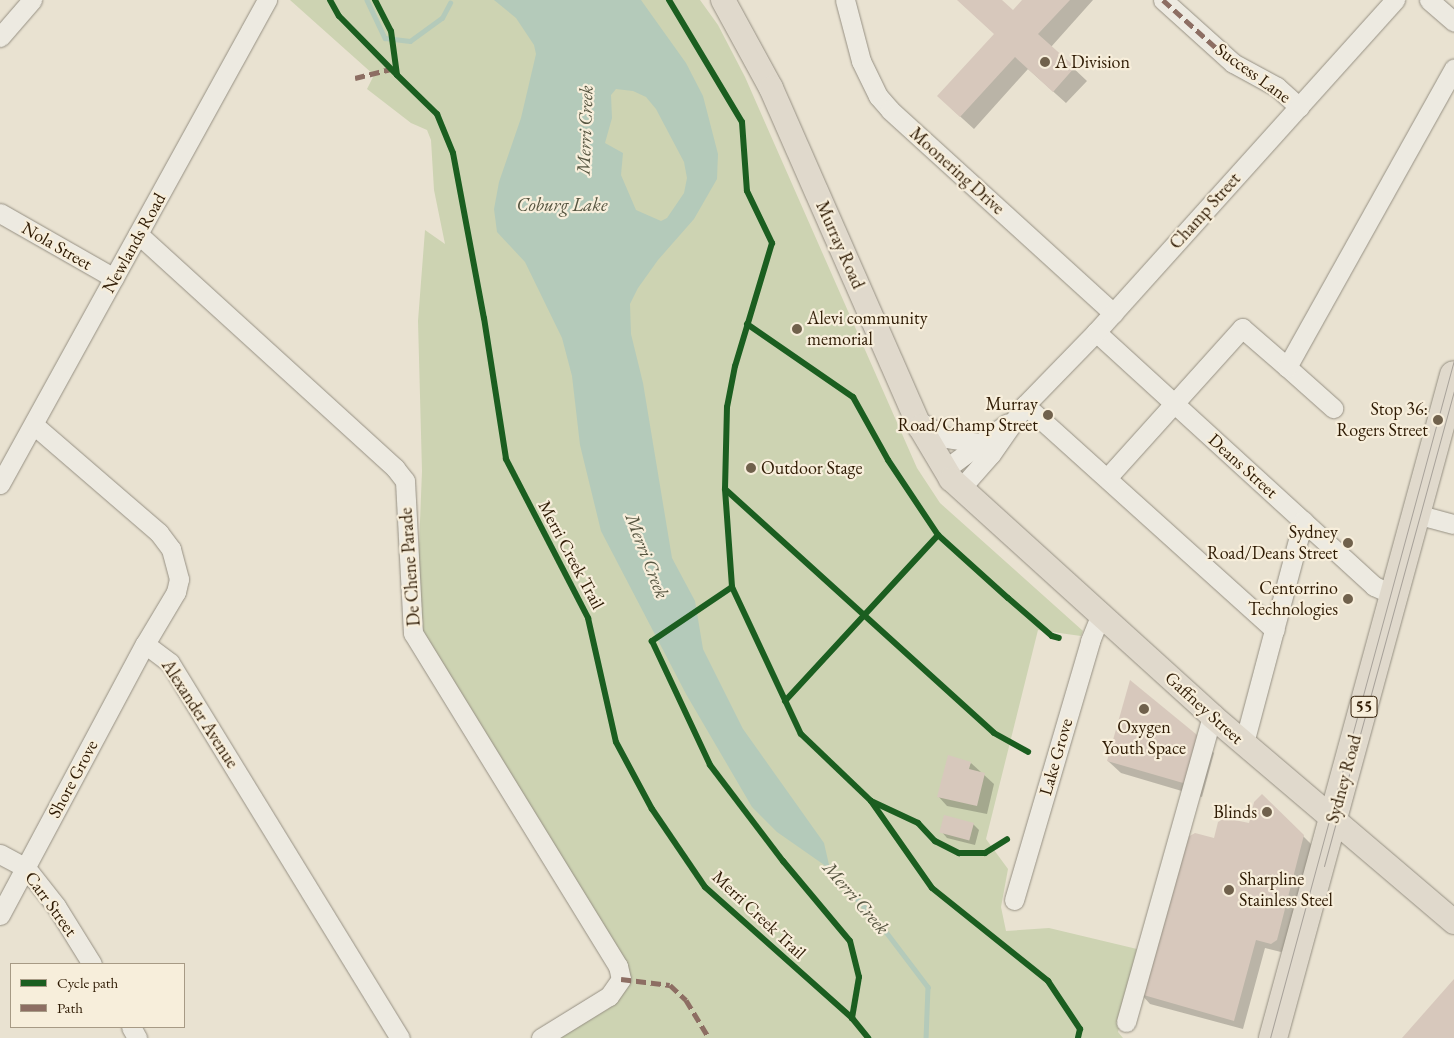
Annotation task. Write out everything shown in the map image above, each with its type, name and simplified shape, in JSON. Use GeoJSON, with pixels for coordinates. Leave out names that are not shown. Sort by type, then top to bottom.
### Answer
{"type":"FeatureCollection","features":[{"type":"Feature","properties":{"kind":"highway","name":"Sydney Road"},"geometry":{"type":"LineString","coordinates":[[1273,1038],[1452,387]]}},
{"type":"Feature","properties":{"kind":"main road","name":"Murray Road"},"geometry":{"type":"LineString","coordinates":[[723,0],[771,88],[917,420],[944,470],[960,488]]}},
{"type":"Feature","properties":{"kind":"main road","name":"Gaffney Street"},"geometry":{"type":"LineString","coordinates":[[960,488],[1212,716],[1454,922]]}},
{"type":"Feature","properties":{"kind":"street"},"geometry":{"type":"LineString","coordinates":[[0,37],[32,0]]}},
{"type":"Feature","properties":{"kind":"street","name":"Moonering Drive"},"geometry":{"type":"LineString","coordinates":[[845,0],[861,61],[868,79],[890,110],[1113,313]]}},
{"type":"Feature","properties":{"kind":"street","name":"Success Lane"},"geometry":{"type":"LineString","coordinates":[[1163,0],[1233,63],[1277,87],[1299,106]]}},
{"type":"Feature","properties":{"kind":"street","name":"Champ Street"},"geometry":{"type":"LineString","coordinates":[[944,470],[1019,412],[1096,332],[1395,0]]}},
{"type":"Feature","properties":{"kind":"street"},"geometry":{"type":"LineString","coordinates":[[1429,0],[1454,22]]}},
{"type":"Feature","properties":{"kind":"street","name":"Newlands Road"},"geometry":{"type":"LineString","coordinates":[[0,484],[34,425],[264,1]]}},
{"type":"Feature","properties":{"kind":"street"},"geometry":{"type":"LineString","coordinates":[[1287,367],[1454,68]]}},
{"type":"Feature","properties":{"kind":"street","name":"Nola Street"},"geometry":{"type":"LineString","coordinates":[[0,213],[114,278]]}},
{"type":"Feature","properties":{"kind":"street","name":"De Chene Parade"},"geometry":{"type":"LineString","coordinates":[[138,234],[395,468],[405,481],[414,633],[618,966],[621,978],[609,996],[542,1038]]}},
{"type":"Feature","properties":{"kind":"street"},"geometry":{"type":"LineString","coordinates":[[1107,478],[1176,405],[1242,328],[1333,408]]}},
{"type":"Feature","properties":{"kind":"street","name":"Deans Street"},"geometry":{"type":"LineString","coordinates":[[1096,332],[1374,586],[1394,595]]}},
{"type":"Feature","properties":{"kind":"street"},"geometry":{"type":"LineString","coordinates":[[1019,412],[1107,478],[1275,630]]}},
{"type":"Feature","properties":{"kind":"street","name":"Champ Street"},"geometry":{"type":"LineString","coordinates":[[960,488],[992,454],[1019,412]]}},
{"type":"Feature","properties":{"kind":"street"},"geometry":{"type":"LineString","coordinates":[[917,420],[947,438],[978,443]]}},
{"type":"Feature","properties":{"kind":"street"},"geometry":{"type":"LineString","coordinates":[[34,425],[159,532],[171,549],[179,579],[176,592],[146,644]]}},
{"type":"Feature","properties":{"kind":"street"},"geometry":{"type":"LineString","coordinates":[[1416,514],[1454,524]]}},
{"type":"Feature","properties":{"kind":"street"},"geometry":{"type":"LineString","coordinates":[[1244,743],[1303,521]]}},
{"type":"Feature","properties":{"kind":"street","name":"Lake Grove"},"geometry":{"type":"LineString","coordinates":[[1014,900],[1090,641],[1100,616]]}},
{"type":"Feature","properties":{"kind":"street","name":"Shore Grove"},"geometry":{"type":"LineString","coordinates":[[0,915],[146,644]]}},
{"type":"Feature","properties":{"kind":"street","name":"Alexander Avenue"},"geometry":{"type":"LineString","coordinates":[[146,644],[170,663],[400,1038]]}},
{"type":"Feature","properties":{"kind":"street"},"geometry":{"type":"LineString","coordinates":[[1126,1022],[1212,716]]}},
{"type":"Feature","properties":{"kind":"street","name":"Carr Street"},"geometry":{"type":"LineString","coordinates":[[0,854],[26,868],[56,906],[91,963]]}},
{"type":"Feature","properties":{"kind":"shaded area"},"geometry":{"type":"Polygon","coordinates":[[[290,0],[700,0],[718,25],[745,77],[917,468],[940,503],[1083,631],[1081,636],[1038,630],[986,839],[1008,869],[1001,907],[1006,931],[1049,928],[1137,949],[1118,1032],[1123,1038],[559,1038],[608,1009],[623,991],[416,623],[422,471],[418,321],[425,230],[445,244],[434,190],[431,140],[427,130],[411,123],[367,89],[374,75],[290,0]]]}},
{"type":"Feature","properties":{"kind":"water","name":"Coburg Lake"},"geometry":{"type":"Polygon","coordinates":[[[494,0],[641,0],[686,63],[703,96],[718,154],[717,179],[694,219],[658,260],[638,288],[630,304],[631,334],[643,383],[672,558],[695,601],[703,649],[743,729],[824,843],[830,869],[777,832],[752,807],[686,694],[601,531],[580,445],[572,376],[562,338],[525,262],[497,232],[494,209],[499,182],[521,118],[536,54],[534,45],[516,18],[494,0]],[[616,89],[611,95],[612,118],[605,143],[623,153],[621,175],[636,210],[661,221],[667,218],[684,193],[687,178],[684,162],[656,109],[646,97],[633,91],[616,89]]]}},
{"type":"Feature","properties":{"kind":"building","name":"A Division"},"geometry":{"type":"Polygon","coordinates":[[[957,0],[1002,0],[1013,10],[1022,0],[1070,0],[1038,34],[1075,67],[1053,92],[1015,57],[960,117],[937,96],[994,34],[957,0]]]}},
{"type":"Feature","properties":{"kind":"building","name":"Oxygen Youth Space"},"geometry":{"type":"Polygon","coordinates":[[[1130,680],[1202,739],[1190,785],[1107,761],[1130,680]]]}},
{"type":"Feature","properties":{"kind":"building"},"geometry":{"type":"Polygon","coordinates":[[[948,755],[971,762],[969,769],[985,773],[977,806],[937,797],[948,755]]]}},
{"type":"Feature","properties":{"kind":"building","name":"Sharpline Stainless Steel"},"geometry":{"type":"Polygon","coordinates":[[[1262,794],[1304,835],[1277,940],[1271,944],[1256,940],[1234,1021],[1140,994],[1181,841],[1195,833],[1214,838],[1218,822],[1225,818],[1249,823],[1254,802],[1262,794]]]}},
{"type":"Feature","properties":{"kind":"building"},"geometry":{"type":"Polygon","coordinates":[[[944,815],[974,823],[969,840],[939,832],[944,815]]]}},
{"type":"Feature","properties":{"kind":"building"},"geometry":{"type":"Polygon","coordinates":[[[1454,979],[1454,1038],[1402,1038],[1454,979]]]}},
{"type":"Feature","properties":{"kind":"waterway"},"geometry":{"type":"LineString","coordinates":[[367,0],[385,38],[410,41],[442,18],[450,3]]}},
{"type":"Feature","properties":{"kind":"waterway","name":"Merri Creek"},"geometry":{"type":"LineString","coordinates":[[827,866],[881,925],[928,987],[926,1038]]}},
{"type":"Feature","properties":{"kind":"tram line"},"geometry":{"type":"LineString","coordinates":[[1270,1038],[1454,360]]}},
{"type":"Feature","properties":{"kind":"tram line"},"geometry":{"type":"LineString","coordinates":[[1324,866],[1454,391]]}},
{"type":"Feature","properties":{"kind":"marked path"},"geometry":{"type":"LineString","coordinates":[[1163,0],[1233,63]]}},
{"type":"Feature","properties":{"kind":"marked path"},"geometry":{"type":"LineString","coordinates":[[355,78],[390,69]]}},
{"type":"Feature","properties":{"kind":"marked path"},"geometry":{"type":"LineString","coordinates":[[621,979],[670,985],[686,1000],[709,1038]]}},
{"type":"Feature","properties":{"kind":"cycle path"},"geometry":{"type":"LineString","coordinates":[[330,0],[339,16],[397,75]]}},
{"type":"Feature","properties":{"kind":"cycle path","name":"Merri Creek Trail"},"geometry":{"type":"LineString","coordinates":[[375,0],[391,31],[397,75],[437,114],[453,153],[484,318],[506,459],[588,618],[616,742],[652,809],[705,887],[852,1018],[868,1038]]}},
{"type":"Feature","properties":{"kind":"cycle path"},"geometry":{"type":"LineString","coordinates":[[669,0],[742,122],[747,191],[772,243],[735,366],[727,407],[725,489],[732,587],[801,734],[871,801],[932,888],[1048,981],[1080,1029],[1078,1038]]}},
{"type":"Feature","properties":{"kind":"cycle path"},"geometry":{"type":"LineString","coordinates":[[747,324],[853,397],[888,460],[938,535],[1052,636],[1059,638]]}},
{"type":"Feature","properties":{"kind":"cycle path"},"geometry":{"type":"LineString","coordinates":[[725,489],[994,733],[1028,752]]}},
{"type":"Feature","properties":{"kind":"cycle path"},"geometry":{"type":"LineString","coordinates":[[785,701],[938,535]]}},
{"type":"Feature","properties":{"kind":"cycle path"},"geometry":{"type":"LineString","coordinates":[[732,587],[652,641],[710,765],[783,861],[850,941],[859,977],[852,1018]]}},
{"type":"Feature","properties":{"kind":"cycle path"},"geometry":{"type":"LineString","coordinates":[[871,801],[918,823],[935,841],[959,853],[985,853],[1007,839]]}},
{"type":"Feature","properties":{"kind":"place","name":"A Division"},"geometry":{"type":"Point","coordinates":[1045,62]}},
{"type":"Feature","properties":{"kind":"place","name":"Alevi community memorial"},"geometry":{"type":"Point","coordinates":[797,329]}},
{"type":"Feature","properties":{"kind":"place","name":"Murray Road/Champ Street"},"geometry":{"type":"Point","coordinates":[1048,415]}},
{"type":"Feature","properties":{"kind":"place","name":"Stop 36: Rogers Street"},"geometry":{"type":"Point","coordinates":[1438,420]}},
{"type":"Feature","properties":{"kind":"place","name":"Outdoor Stage"},"geometry":{"type":"Point","coordinates":[751,468]}},
{"type":"Feature","properties":{"kind":"place","name":"Sydney Road/Deans Street"},"geometry":{"type":"Point","coordinates":[1348,543]}},
{"type":"Feature","properties":{"kind":"place","name":"Centorrino Technologies"},"geometry":{"type":"Point","coordinates":[1348,599]}},
{"type":"Feature","properties":{"kind":"place","name":"Oxygen Youth Space"},"geometry":{"type":"Point","coordinates":[1144,709]}},
{"type":"Feature","properties":{"kind":"place","name":"Blinds"},"geometry":{"type":"Point","coordinates":[1267,812]}},
{"type":"Feature","properties":{"kind":"place","name":"Sharpline Stainless Steel"},"geometry":{"type":"Point","coordinates":[1229,890]}}]}
